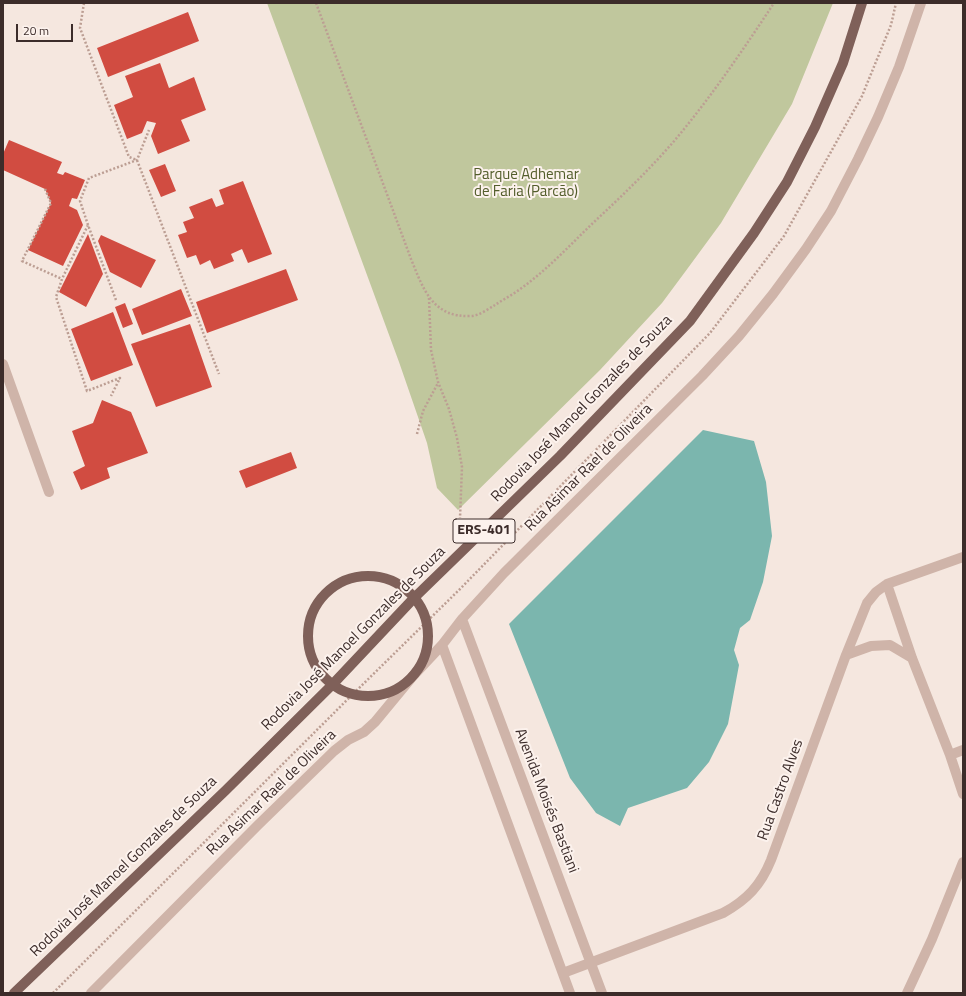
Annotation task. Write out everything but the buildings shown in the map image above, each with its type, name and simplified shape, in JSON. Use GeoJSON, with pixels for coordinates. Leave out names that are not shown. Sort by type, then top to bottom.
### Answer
{"type":"FeatureCollection","features":[{"type":"Feature","properties":{"kind":"main road","name":"Rodovia José Manoel Gonzales de Souza"},"geometry":{"type":"LineString","coordinates":[[14,993],[225,791],[332,685],[414,598],[560,456],[690,321],[754,233],[787,182],[815,127],[843,63],[862,3]]}},
{"type":"Feature","properties":{"kind":"main road"},"geometry":{"type":"LineString","coordinates":[[364,576],[384,578],[402,587],[414,598],[426,621],[428,639],[424,658],[413,676],[399,687],[379,695],[352,695],[332,685],[314,663],[308,645],[309,625],[315,607],[328,592],[344,581],[364,576]]}},
{"type":"Feature","properties":{"kind":"street","name":"Rua Asimar Rael de Oliveira"},"geometry":{"type":"LineString","coordinates":[[91,993],[334,750],[348,740],[364,732],[375,722],[413,676],[442,645],[462,619],[504,573],[702,376],[739,336],[773,294],[806,249],[831,211],[858,160],[878,117],[899,67],[921,3]]}},
{"type":"Feature","properties":{"kind":"street"},"geometry":{"type":"LineString","coordinates":[[3,364],[49,492]]}},
{"type":"Feature","properties":{"kind":"street","name":"Rua Castro Alves"},"geometry":{"type":"LineString","coordinates":[[563,973],[723,913],[737,905],[752,892],[766,873],[846,655],[867,603],[876,592],[887,584],[963,557]]}},
{"type":"Feature","properties":{"kind":"street"},"geometry":{"type":"LineString","coordinates":[[887,584],[912,658],[950,755],[963,794]]}},
{"type":"Feature","properties":{"kind":"street","name":"Avenida Moisés Bastiani"},"geometry":{"type":"LineString","coordinates":[[462,619],[602,993]]}},
{"type":"Feature","properties":{"kind":"street"},"geometry":{"type":"LineString","coordinates":[[442,645],[570,993]]}},
{"type":"Feature","properties":{"kind":"street"},"geometry":{"type":"LineString","coordinates":[[846,655],[871,646],[890,645],[912,658]]}},
{"type":"Feature","properties":{"kind":"street"},"geometry":{"type":"LineString","coordinates":[[950,755],[963,750]]}},
{"type":"Feature","properties":{"kind":"street"},"geometry":{"type":"LineString","coordinates":[[907,993],[932,939],[963,862]]}},
{"type":"Feature","properties":{"kind":"path"},"geometry":{"type":"LineString","coordinates":[[84,3],[80,28],[129,157],[137,160]]}},
{"type":"Feature","properties":{"kind":"path"},"geometry":{"type":"LineString","coordinates":[[316,3],[411,259],[428,297],[431,350],[438,382],[449,409],[455,430],[462,466],[460,518]]}},
{"type":"Feature","properties":{"kind":"path"},"geometry":{"type":"LineString","coordinates":[[428,297],[438,307],[453,314],[472,317],[523,287],[548,266],[610,207],[674,140],[743,48],[774,3]]}},
{"type":"Feature","properties":{"kind":"path"},"geometry":{"type":"LineString","coordinates":[[150,130],[137,160],[219,374]]}},
{"type":"Feature","properties":{"kind":"path"},"geometry":{"type":"LineString","coordinates":[[116,300],[80,201],[89,178],[137,160]]}},
{"type":"Feature","properties":{"kind":"path"},"geometry":{"type":"LineString","coordinates":[[45,189],[51,204],[22,261],[62,280]]}},
{"type":"Feature","properties":{"kind":"path"},"geometry":{"type":"LineString","coordinates":[[88,225],[62,280],[56,297],[87,391],[120,378],[111,396]]}},
{"type":"Feature","properties":{"kind":"path"},"geometry":{"type":"LineString","coordinates":[[416,434],[423,411],[438,382]]}},
{"type":"Feature","properties":{"kind":"green space","name":"Parque Adhemar de Faria (Parcão)"},"geometry":{"type":"Polygon","coordinates":[[[267,3],[833,3],[792,104],[721,223],[685,272],[662,303],[600,370],[458,510],[437,488],[427,443],[399,362],[267,3]]]}},
{"type":"Feature","properties":{"kind":"water"},"geometry":{"type":"Polygon","coordinates":[[[703,430],[754,441],[766,482],[772,536],[763,582],[750,620],[740,628],[734,650],[739,665],[728,724],[709,762],[687,788],[628,808],[620,826],[596,813],[570,778],[509,624],[703,430]]]}}]}
